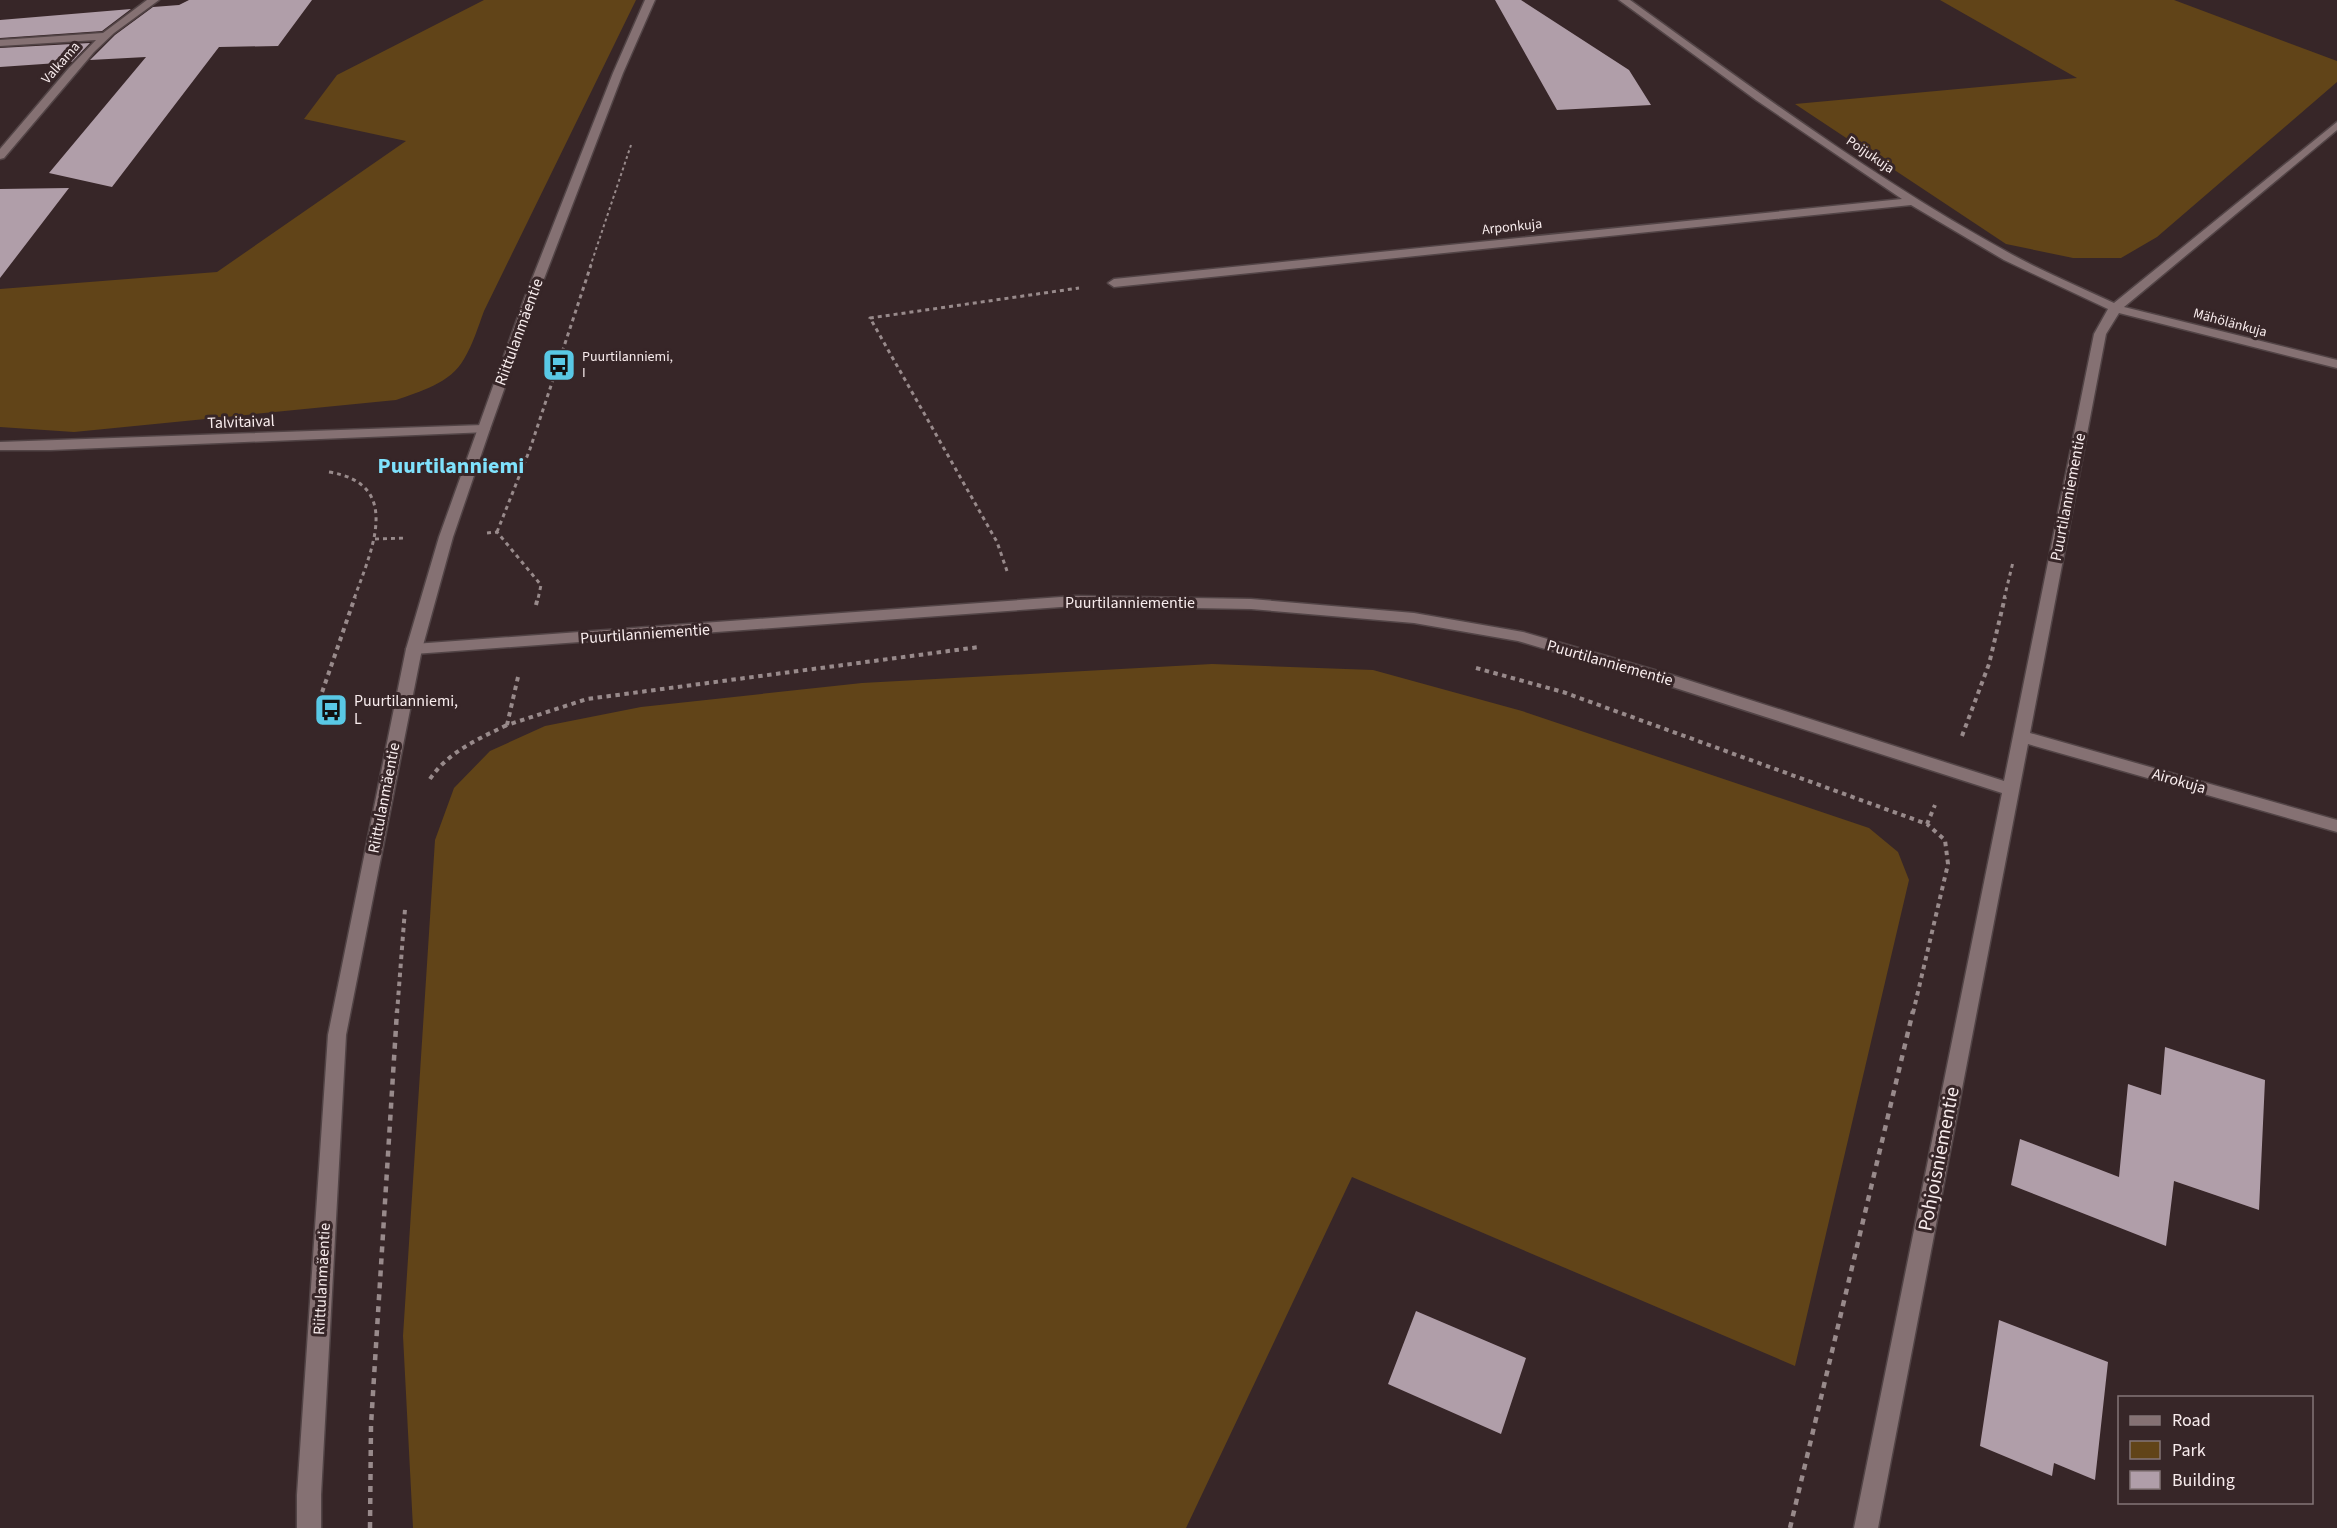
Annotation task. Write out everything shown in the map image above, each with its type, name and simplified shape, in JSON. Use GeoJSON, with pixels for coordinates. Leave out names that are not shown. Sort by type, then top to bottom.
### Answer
{"type":"FeatureCollection","features":[{"type":"Feature","properties":{"kind":"street","name":"Valkama"},"geometry":{"type":"LineString","coordinates":[[0,156],[104,36],[127,17],[154,0]]}},
{"type":"Feature","properties":{"kind":"street","name":"Riittulanmäentie"},"geometry":{"type":"LineString","coordinates":[[309,1528],[337,1035],[414,649],[446,537],[483,429],[613,84],[650,0]]}},
{"type":"Feature","properties":{"kind":"street","name":"Poijukuja"},"geometry":{"type":"LineString","coordinates":[[1624,0],[1760,98],[1913,201],[2008,257],[2115,308]]}},
{"type":"Feature","properties":{"kind":"street"},"geometry":{"type":"LineString","coordinates":[[0,43],[104,36]]}},
{"type":"Feature","properties":{"kind":"street","name":"Puurtilanniementie"},"geometry":{"type":"LineString","coordinates":[[414,649],[1075,601],[1251,604],[1414,618],[1518,636],[1666,679],[2012,790],[2100,334],[2115,308],[2336,127]]}},
{"type":"Feature","properties":{"kind":"street","name":"Arponkuja"},"geometry":{"type":"LineString","coordinates":[[1114,283],[1913,201]]}},
{"type":"Feature","properties":{"kind":"street","name":"Mähölänkuja"},"geometry":{"type":"LineString","coordinates":[[2115,308],[2337,364]]}},
{"type":"Feature","properties":{"kind":"street","name":"Talvitaival"},"geometry":{"type":"LineString","coordinates":[[0,446],[483,429]]}},
{"type":"Feature","properties":{"kind":"street","name":"Airokuja"},"geometry":{"type":"LineString","coordinates":[[2021,735],[2337,826]]}},
{"type":"Feature","properties":{"kind":"street","name":"Pohjoisniementie"},"geometry":{"type":"LineString","coordinates":[[1866,1528],[2012,790]]}},
{"type":"Feature","properties":{"kind":"path"},"geometry":{"type":"LineString","coordinates":[[497,532],[530,449],[634,138]]}},
{"type":"Feature","properties":{"kind":"path"},"geometry":{"type":"LineString","coordinates":[[1018,606],[998,542],[870,318],[1114,283]]}},
{"type":"Feature","properties":{"kind":"path"},"geometry":{"type":"LineString","coordinates":[[319,470],[348,475],[369,489],[375,506],[375,539],[318,704],[332,710]]}},
{"type":"Feature","properties":{"kind":"path"},"geometry":{"type":"LineString","coordinates":[[425,787],[435,770],[470,743],[507,725]]}},
{"type":"Feature","properties":{"kind":"path"},"geometry":{"type":"LineString","coordinates":[[1790,1528],[1948,864],[1945,840],[1928,824]]}},
{"type":"Feature","properties":{"kind":"path"},"geometry":{"type":"LineString","coordinates":[[370,1528],[371,1425],[406,901]]}},
{"type":"Feature","properties":{"kind":"green space"},"geometry":{"type":"Polygon","coordinates":[[[484,0],[636,0],[484,311],[467,353],[451,374],[434,386],[396,400],[74,432],[0,427],[0,289],[217,272],[406,141],[304,119],[337,75],[484,0]]]}},
{"type":"Feature","properties":{"kind":"green space"},"geometry":{"type":"Polygon","coordinates":[[[1940,0],[2174,0],[2337,61],[2337,82],[2157,237],[2121,258],[2073,258],[2006,244],[1795,104],[2077,78],[1940,0]]]}},
{"type":"Feature","properties":{"kind":"green space"},"geometry":{"type":"Polygon","coordinates":[[[1212,664],[1373,670],[1522,711],[1869,828],[1898,852],[1909,880],[1795,1366],[1352,1177],[1186,1528],[413,1528],[403,1336],[435,840],[454,788],[490,751],[545,726],[641,707],[862,683],[1212,664]]]}},
{"type":"Feature","properties":{"kind":"building"},"geometry":{"type":"Polygon","coordinates":[[[189,0],[312,0],[278,46],[219,47],[112,187],[49,173],[146,57],[90,60],[115,35],[153,7],[179,5],[189,0]]]}},
{"type":"Feature","properties":{"kind":"building"},"geometry":{"type":"Polygon","coordinates":[[[1495,0],[1521,0],[1629,70],[1651,105],[1557,110],[1495,0]]]}},
{"type":"Feature","properties":{"kind":"building"},"geometry":{"type":"Polygon","coordinates":[[[131,9],[102,31],[0,38],[0,20],[131,9]]]}},
{"type":"Feature","properties":{"kind":"building"},"geometry":{"type":"Polygon","coordinates":[[[90,43],[72,62],[0,67],[0,48],[90,43]]]}},
{"type":"Feature","properties":{"kind":"building"},"geometry":{"type":"Polygon","coordinates":[[[69,188],[0,278],[0,189],[69,188]]]}},
{"type":"Feature","properties":{"kind":"building"},"geometry":{"type":"Polygon","coordinates":[[[2165,1047],[2265,1080],[2259,1210],[2174,1181],[2166,1246],[2011,1185],[2020,1139],[2119,1177],[2128,1084],[2161,1095],[2165,1047]]]}},
{"type":"Feature","properties":{"kind":"building"},"geometry":{"type":"Polygon","coordinates":[[[1416,1311],[1526,1358],[1501,1434],[1388,1384],[1416,1311]]]}},
{"type":"Feature","properties":{"kind":"building"},"geometry":{"type":"Polygon","coordinates":[[[1999,1320],[2108,1362],[2095,1480],[2054,1463],[2052,1476],[1980,1446],[1999,1320]]]}},
{"type":"Feature","properties":{"kind":"place","name":"Puurtilanniemi, I"},"geometry":{"type":"Point","coordinates":[559,365]}},
{"type":"Feature","properties":{"kind":"place","name":"Puurtilanniemi, L"},"geometry":{"type":"Point","coordinates":[331,710]}},
{"type":"Feature","properties":{"kind":"district","name":"Puurtilanniemi"},"geometry":{"type":"Point","coordinates":[451,466]}}]}
